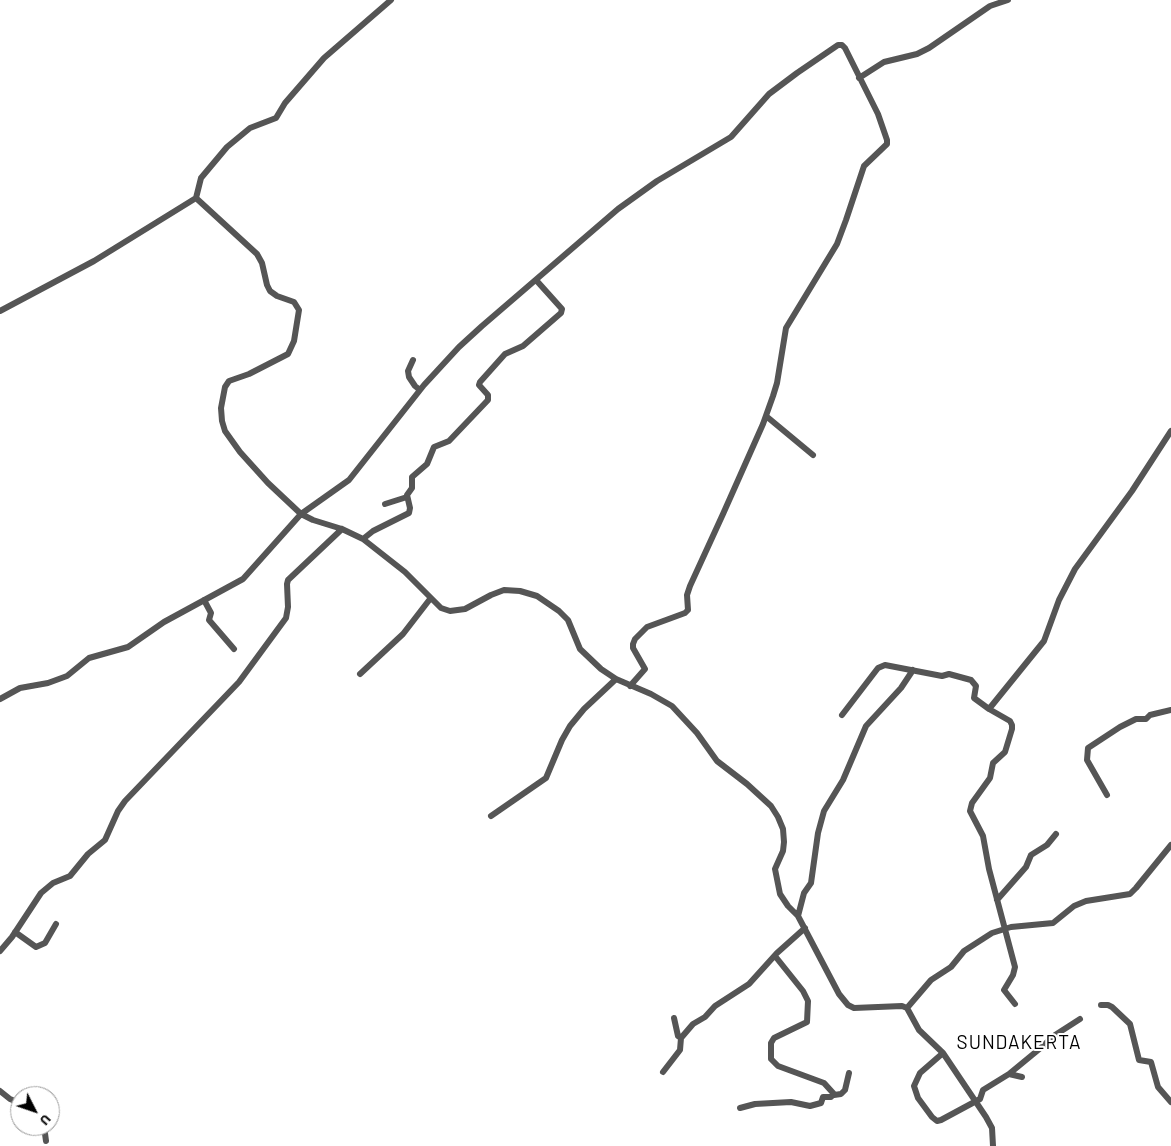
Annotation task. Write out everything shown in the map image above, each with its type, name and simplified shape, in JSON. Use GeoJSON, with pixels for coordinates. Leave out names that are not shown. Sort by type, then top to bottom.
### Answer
{"type":"FeatureCollection","features":[{"type":"Feature","properties":{"kind":"street"},"geometry":{"type":"LineString","coordinates":[[0,312],[94,261],[196,198],[201,178],[227,147],[250,128],[276,118],[285,103],[324,58],[391,0]]}},
{"type":"Feature","properties":{"kind":"street"},"geometry":{"type":"LineString","coordinates":[[859,78],[884,62],[917,54],[929,48],[990,3],[1008,0]]}},
{"type":"Feature","properties":{"kind":"street"},"geometry":{"type":"LineString","coordinates":[[0,699],[20,688],[48,683],[67,676],[89,658],[128,647],[164,622],[245,576],[301,514],[349,480],[420,390],[442,364],[470,336],[604,220],[674,170],[731,137],[769,94],[842,45],[878,114],[887,140],[886,144],[864,166],[837,244],[786,328],[777,384],[766,416],[690,586],[687,595],[688,610],[686,613],[648,628],[635,639],[633,648],[646,669],[630,686]]}},
{"type":"Feature","properties":{"kind":"street"},"geometry":{"type":"LineString","coordinates":[[196,198],[258,254],[267,285],[271,292],[294,302],[299,309],[294,341],[288,354],[249,374],[228,382],[224,388],[220,412],[222,421],[226,431],[240,452],[268,483],[301,514],[363,539],[405,572],[441,608],[452,611],[467,608],[502,590],[520,591],[537,596],[562,614],[572,627],[580,649],[601,669],[616,679],[660,698],[672,706],[697,733],[717,761],[743,780],[775,811],[783,829],[784,842],[783,851],[775,869],[776,880],[784,902],[798,916],[835,988],[848,1005],[858,1009],[902,1006],[906,1008],[919,1030],[943,1053],[975,1101],[992,1128],[993,1146]]}},
{"type":"Feature","properties":{"kind":"street"},"geometry":{"type":"LineString","coordinates":[[385,504],[407,496],[412,488],[412,477],[427,464],[434,448],[449,441],[488,400],[488,395],[479,385],[480,382],[505,354],[523,346],[562,313],[562,309],[536,280]]}},
{"type":"Feature","properties":{"kind":"street"},"geometry":{"type":"LineString","coordinates":[[413,360],[408,371],[409,377],[420,390]]}},
{"type":"Feature","properties":{"kind":"street"},"geometry":{"type":"LineString","coordinates":[[766,416],[813,455]]}},
{"type":"Feature","properties":{"kind":"street"},"geometry":{"type":"LineString","coordinates":[[989,710],[1044,641],[1059,600],[1075,569],[1132,491],[1171,431]]}},
{"type":"Feature","properties":{"kind":"street"},"geometry":{"type":"LineString","coordinates":[[363,539],[373,531],[409,513],[410,508],[407,496]]}},
{"type":"Feature","properties":{"kind":"street"},"geometry":{"type":"LineString","coordinates":[[0,951],[41,892],[54,883],[70,876],[86,856],[105,840],[118,811],[125,801],[245,675],[286,618],[288,608],[287,584],[289,579],[342,529]]}},
{"type":"Feature","properties":{"kind":"street"},"geometry":{"type":"LineString","coordinates":[[360,674],[403,634],[430,599]]}},
{"type":"Feature","properties":{"kind":"street"},"geometry":{"type":"LineString","coordinates":[[204,600],[211,613],[209,620],[234,649]]}},
{"type":"Feature","properties":{"kind":"street"},"geometry":{"type":"LineString","coordinates":[[842,715],[880,666],[887,665],[942,676],[949,674],[974,682],[976,686],[974,698],[1012,724],[1005,752],[994,763],[990,778],[974,800],[970,809],[983,836],[996,900],[1014,967],[1013,975],[1004,990],[1015,1004]]}},
{"type":"Feature","properties":{"kind":"street"},"geometry":{"type":"LineString","coordinates":[[798,916],[804,893],[811,883],[818,832],[824,811],[843,780],[866,726],[901,688],[913,670]]}},
{"type":"Feature","properties":{"kind":"street"},"geometry":{"type":"LineString","coordinates":[[491,816],[546,778],[562,740],[576,717],[616,679]]}},
{"type":"Feature","properties":{"kind":"street"},"geometry":{"type":"LineString","coordinates":[[1107,795],[1087,760],[1088,748],[1136,719],[1146,719],[1150,715],[1171,710]]}},
{"type":"Feature","properties":{"kind":"street"},"geometry":{"type":"LineString","coordinates":[[996,900],[1026,867],[1031,855],[1047,845],[1056,834]]}},
{"type":"Feature","properties":{"kind":"street"},"geometry":{"type":"LineString","coordinates":[[906,1008],[931,980],[951,967],[964,951],[992,932],[1004,928],[1052,923],[1074,906],[1086,901],[1130,894],[1171,845]]}},
{"type":"Feature","properties":{"kind":"street"},"geometry":{"type":"LineString","coordinates":[[15,932],[36,947],[45,943],[56,924]]}},
{"type":"Feature","properties":{"kind":"street"},"geometry":{"type":"LineString","coordinates":[[663,1072],[680,1050],[682,1038],[692,1024],[746,986],[805,928]]}},
{"type":"Feature","properties":{"kind":"street"},"geometry":{"type":"LineString","coordinates":[[775,956],[808,1001],[807,1022],[773,1039],[771,1059],[778,1066],[824,1083],[834,1095]]}},
{"type":"Feature","properties":{"kind":"street"},"geometry":{"type":"LineString","coordinates":[[1101,1005],[1112,1007],[1130,1024],[1139,1060],[1151,1062],[1158,1087],[1171,1102]]}},
{"type":"Feature","properties":{"kind":"street"},"geometry":{"type":"LineString","coordinates":[[674,1018],[678,1036],[682,1038]]}},
{"type":"Feature","properties":{"kind":"street"},"geometry":{"type":"LineString","coordinates":[[943,1053],[920,1073],[914,1086],[918,1098],[932,1117],[937,1120],[941,1120],[980,1099],[983,1090],[1009,1074],[1054,1036],[1080,1019]]}},
{"type":"Feature","properties":{"kind":"street"},"geometry":{"type":"LineString","coordinates":[[740,1108],[755,1104],[791,1102],[810,1106],[821,1103],[823,1096],[840,1094],[845,1090],[849,1072]]}},
{"type":"Feature","properties":{"kind":"street"},"geometry":{"type":"LineString","coordinates":[[1009,1074],[1022,1077]]}},
{"type":"Feature","properties":{"kind":"street"},"geometry":{"type":"LineString","coordinates":[[0,1090],[10,1099]]}},
{"type":"Feature","properties":{"kind":"street"},"geometry":{"type":"LineString","coordinates":[[45,1136],[46,1140]]}},
{"type":"Feature","properties":{"kind":"district","name":"SUNDAKERTA"},"geometry":{"type":"Point","coordinates":[1019,1043]}}]}
